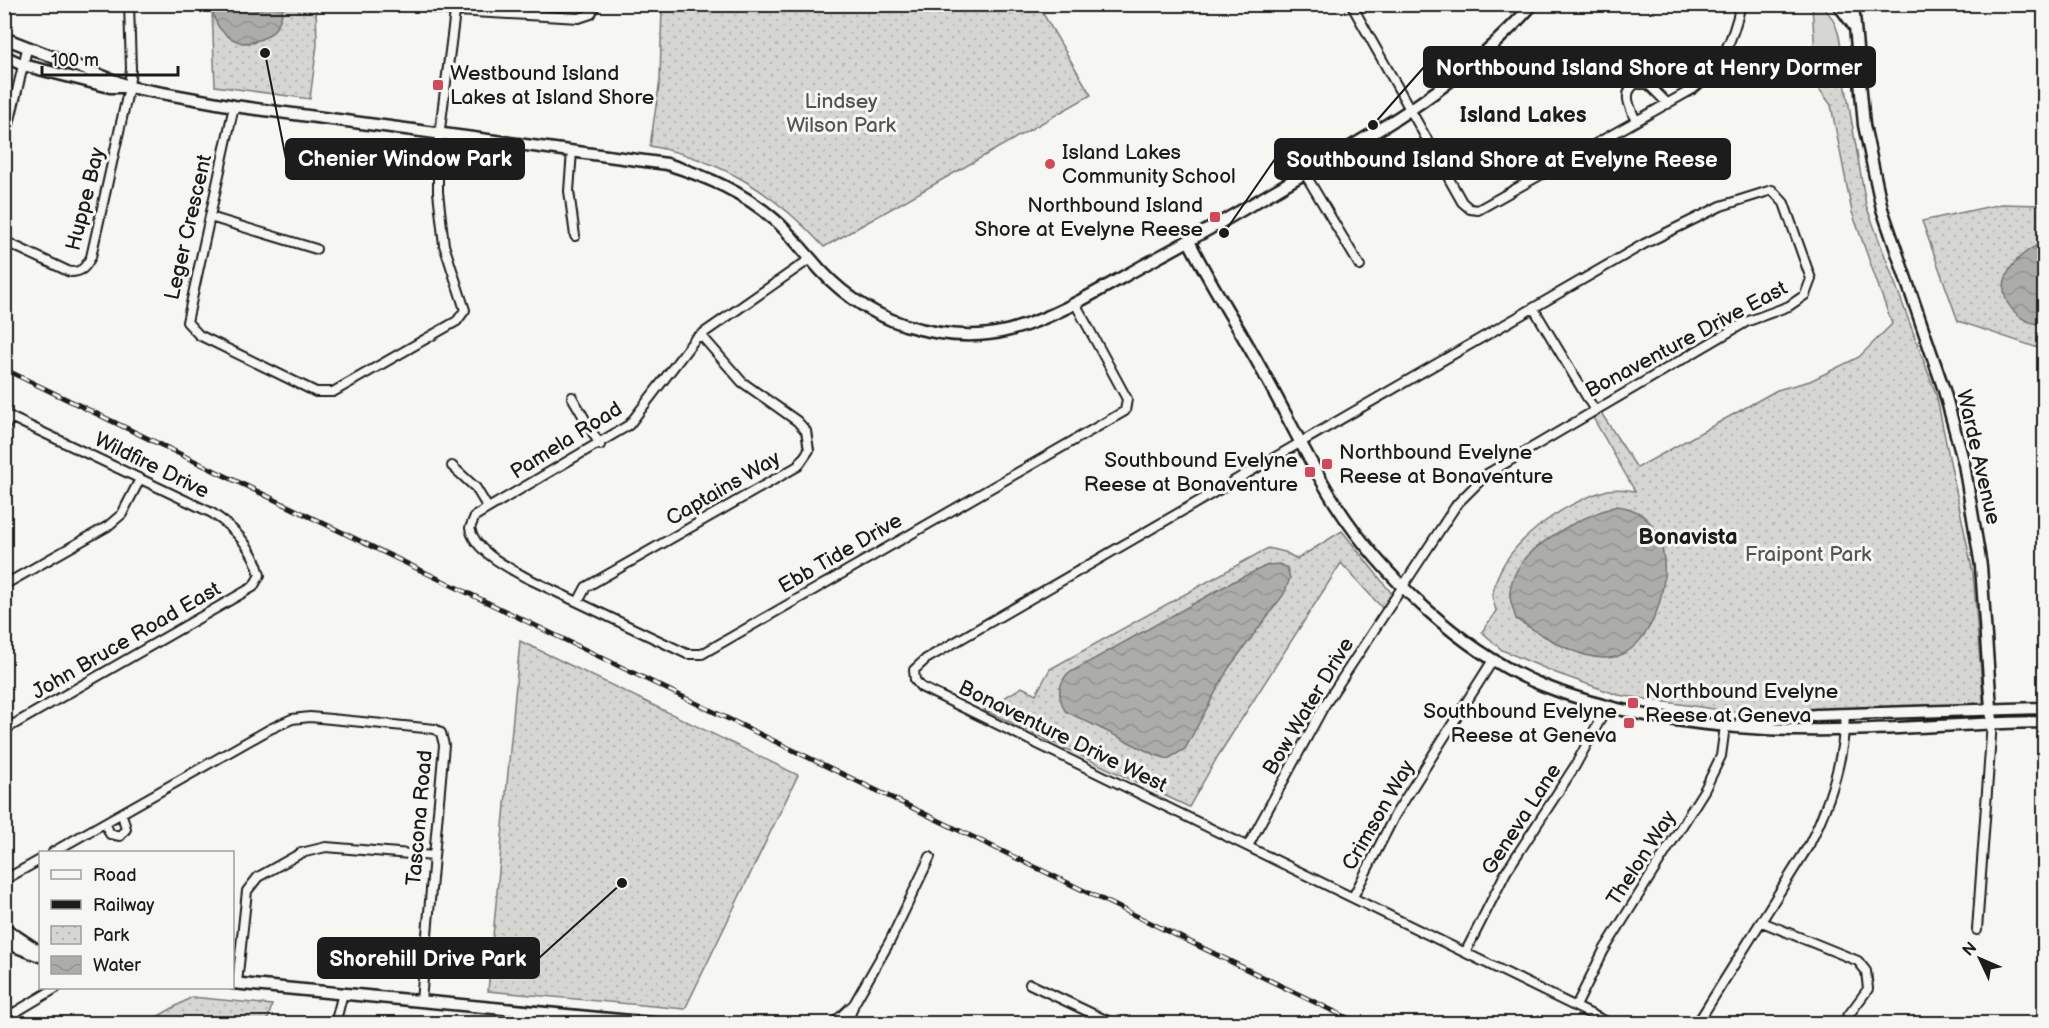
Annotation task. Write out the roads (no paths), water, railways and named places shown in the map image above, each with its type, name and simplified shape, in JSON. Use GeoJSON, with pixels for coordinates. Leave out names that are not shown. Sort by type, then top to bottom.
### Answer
{"type":"FeatureCollection","features":[{"type":"Feature","properties":{"kind":"street"},"geometry":{"type":"LineString","coordinates":[[129,4],[131,69],[129,87]]}},
{"type":"Feature","properties":{"kind":"street"},"geometry":{"type":"LineString","coordinates":[[411,4],[579,18],[591,14],[596,4]]}},
{"type":"Feature","properties":{"kind":"street"},"geometry":{"type":"LineString","coordinates":[[1351,4],[1462,202],[1470,209],[1478,210],[1668,104],[1702,81],[1730,45],[1741,4]]}},
{"type":"Feature","properties":{"kind":"street"},"geometry":{"type":"LineString","coordinates":[[4,56],[87,83],[129,87],[234,106],[667,165],[725,185],[774,219],[810,259],[856,302],[902,324],[934,333],[968,335],[1008,330],[1043,319],[1189,241],[1305,174],[1412,111],[1490,50],[1533,4]]}},
{"type":"Feature","properties":{"kind":"street"},"geometry":{"type":"LineString","coordinates":[[1838,4],[1854,27]]}},
{"type":"Feature","properties":{"kind":"street","name":"Warde Avenue"},"geometry":{"type":"LineString","coordinates":[[1853,4],[1864,125],[1882,209],[1944,390],[1964,464],[1982,566],[1992,722],[1977,930]]}},
{"type":"Feature","properties":{"kind":"street"},"geometry":{"type":"LineString","coordinates":[[439,134],[456,8]]}},
{"type":"Feature","properties":{"kind":"street"},"geometry":{"type":"LineString","coordinates":[[4,38],[27,49],[129,87]]}},
{"type":"Feature","properties":{"kind":"street"},"geometry":{"type":"LineString","coordinates":[[4,145],[27,49]]}},
{"type":"Feature","properties":{"kind":"street"},"geometry":{"type":"LineString","coordinates":[[1636,121],[1627,99],[1628,92],[1635,84],[1648,84],[1668,104]]}},
{"type":"Feature","properties":{"kind":"street","name":"Huppe Bay"},"geometry":{"type":"LineString","coordinates":[[4,241],[70,272],[80,272],[86,267],[91,257],[129,87]]}},
{"type":"Feature","properties":{"kind":"street","name":"Leger Crescent"},"geometry":{"type":"LineString","coordinates":[[234,106],[187,314],[189,327],[199,335],[316,392],[333,392],[463,316],[465,305],[449,264],[441,227],[438,192],[439,134]]}},
{"type":"Feature","properties":{"kind":"street"},"geometry":{"type":"LineString","coordinates":[[572,151],[569,191],[575,236]]}},
{"type":"Feature","properties":{"kind":"street"},"geometry":{"type":"LineString","coordinates":[[1305,174],[1360,266]]}},
{"type":"Feature","properties":{"kind":"street","name":"Bonaventure Drive East"},"geometry":{"type":"LineString","coordinates":[[1301,443],[1644,244],[1720,206],[1772,190],[1784,203],[1811,279],[1805,294],[1789,306],[1746,322],[1594,409],[1487,474],[1457,504],[1404,586]]}},
{"type":"Feature","properties":{"kind":"street"},"geometry":{"type":"LineString","coordinates":[[210,218],[316,249]]}},
{"type":"Feature","properties":{"kind":"street"},"geometry":{"type":"LineString","coordinates":[[1189,241],[1336,504],[1373,553],[1404,586],[1446,625],[1493,660],[1541,684],[1608,707],[1662,719],[1767,729],[1844,729],[1992,722],[2044,722]]}},
{"type":"Feature","properties":{"kind":"street","name":"Pamela Road"},"geometry":{"type":"LineString","coordinates":[[470,528],[476,516],[488,508],[600,445],[629,425],[689,345],[810,259]]}},
{"type":"Feature","properties":{"kind":"street","name":"Ebb Tide Drive"},"geometry":{"type":"LineString","coordinates":[[470,528],[477,543],[502,563],[687,654],[702,654],[1125,411],[1127,399],[1075,303]]}},
{"type":"Feature","properties":{"kind":"street"},"geometry":{"type":"LineString","coordinates":[[1534,309],[1594,409]]}},
{"type":"Feature","properties":{"kind":"street","name":"Captains Way"},"geometry":{"type":"LineString","coordinates":[[578,602],[586,587],[798,466],[806,457],[809,438],[801,426],[742,382],[701,335]]}},
{"type":"Feature","properties":{"kind":"street"},"geometry":{"type":"LineString","coordinates":[[572,397],[600,445]]}},
{"type":"Feature","properties":{"kind":"street"},"geometry":{"type":"LineString","coordinates":[[4,429],[8,415]]}},
{"type":"Feature","properties":{"kind":"street","name":"Wildfire Drive"},"geometry":{"type":"LineString","coordinates":[[8,415],[212,513],[230,525],[243,540],[260,575]]}},
{"type":"Feature","properties":{"kind":"street","name":"Bonaventure Drive West"},"geometry":{"type":"LineString","coordinates":[[1301,443],[926,659],[914,670],[915,681],[921,687],[1611,1023]]}},
{"type":"Feature","properties":{"kind":"street"},"geometry":{"type":"LineString","coordinates":[[452,466],[476,488],[488,508]]}},
{"type":"Feature","properties":{"kind":"street"},"geometry":{"type":"LineString","coordinates":[[4,585],[108,526],[122,514],[140,479]]}},
{"type":"Feature","properties":{"kind":"street","name":"John Bruce Road East"},"geometry":{"type":"LineString","coordinates":[[4,730],[253,587],[260,575]]}},
{"type":"Feature","properties":{"kind":"street","name":"Bow Water Drive"},"geometry":{"type":"LineString","coordinates":[[1248,846],[1324,706],[1404,586]]}},
{"type":"Feature","properties":{"kind":"street","name":"Crimson Way"},"geometry":{"type":"LineString","coordinates":[[1353,897],[1395,815],[1493,660]]}},
{"type":"Feature","properties":{"kind":"street","name":"Geneva Lane"},"geometry":{"type":"LineString","coordinates":[[1466,951],[1506,872],[1575,766],[1608,707]]}},
{"type":"Feature","properties":{"kind":"street"},"geometry":{"type":"LineString","coordinates":[[1725,726],[1764,718],[2044,708]]}},
{"type":"Feature","properties":{"kind":"street"},"geometry":{"type":"LineString","coordinates":[[1697,1023],[1762,922],[1822,819],[1839,769],[1845,714]]}},
{"type":"Feature","properties":{"kind":"street","name":"Tascona Road"},"geometry":{"type":"LineString","coordinates":[[55,851],[292,719],[310,717],[435,729],[444,738],[421,1001]]}},
{"type":"Feature","properties":{"kind":"street","name":"Thelon Way"},"geometry":{"type":"LineString","coordinates":[[1576,1006],[1605,950],[1705,789],[1720,756],[1725,726]]}},
{"type":"Feature","properties":{"kind":"street"},"geometry":{"type":"LineString","coordinates":[[105,824],[110,834],[120,836],[126,829],[122,814]]}},
{"type":"Feature","properties":{"kind":"street"},"geometry":{"type":"LineString","coordinates":[[434,856],[326,847],[301,853],[258,878],[247,891],[235,983],[421,1001],[557,1018],[662,1023]]}},
{"type":"Feature","properties":{"kind":"street"},"geometry":{"type":"LineString","coordinates":[[847,1023],[854,1004],[890,941],[930,857]]}},
{"type":"Feature","properties":{"kind":"street"},"geometry":{"type":"LineString","coordinates":[[4,880],[39,861]]}},
{"type":"Feature","properties":{"kind":"street"},"geometry":{"type":"LineString","coordinates":[[1762,922],[1858,961],[1866,970],[1868,989],[1842,1023]]}},
{"type":"Feature","properties":{"kind":"street"},"geometry":{"type":"LineString","coordinates":[[4,928],[39,953]]}},
{"type":"Feature","properties":{"kind":"street"},"geometry":{"type":"LineString","coordinates":[[4,942],[23,951],[39,954]]}},
{"type":"Feature","properties":{"kind":"street"},"geometry":{"type":"LineString","coordinates":[[1030,984],[1114,1023]]}},
{"type":"Feature","properties":{"kind":"street"},"geometry":{"type":"LineString","coordinates":[[4,1019],[53,989]]}},
{"type":"Feature","properties":{"kind":"street"},"geometry":{"type":"LineString","coordinates":[[335,1023],[343,993]]}},
{"type":"Feature","properties":{"kind":"street"},"geometry":{"type":"LineString","coordinates":[[833,1023],[854,1004]]}},
{"type":"Feature","properties":{"kind":"street"},"geometry":{"type":"LineString","coordinates":[[1091,1023],[1093,1014]]}},
{"type":"Feature","properties":{"kind":"water"},"geometry":{"type":"Polygon","coordinates":[[[212,5],[283,5],[280,21],[271,33],[259,40],[242,43],[224,34],[220,29],[214,19],[212,5]]]}},
{"type":"Feature","properties":{"kind":"water"},"geometry":{"type":"Polygon","coordinates":[[[2044,243],[2044,323],[2037,324],[2024,319],[2013,310],[2006,298],[2004,283],[2016,261],[2044,243]]]}},
{"type":"Feature","properties":{"kind":"water"},"geometry":{"type":"Polygon","coordinates":[[[1617,506],[1642,515],[1657,534],[1664,558],[1663,586],[1656,613],[1643,637],[1625,653],[1604,658],[1592,657],[1558,644],[1516,619],[1510,592],[1514,576],[1536,548],[1568,526],[1617,506]]]}},
{"type":"Feature","properties":{"kind":"water"},"geometry":{"type":"Polygon","coordinates":[[[1279,564],[1287,568],[1290,578],[1284,594],[1228,669],[1185,749],[1168,759],[1155,755],[1065,711],[1060,692],[1061,684],[1067,674],[1236,580],[1268,565],[1279,564]]]}},
{"type":"Feature","properties":{"kind":"railway"},"geometry":{"type":"LineString","coordinates":[[4,369],[1360,1024]]}},
{"type":"Feature","properties":{"kind":"place","name":"Chenier Window Park"},"geometry":{"type":"Point","coordinates":[265,53]}},
{"type":"Feature","properties":{"kind":"place","name":"Westbound Island Lakes at Island Shore"},"geometry":{"type":"Point","coordinates":[438,85]}},
{"type":"Feature","properties":{"kind":"place","name":"Northbound Island Shore at Henry Dormer"},"geometry":{"type":"Point","coordinates":[1373,125]}},
{"type":"Feature","properties":{"kind":"place","name":"Island Lakes Community School"},"geometry":{"type":"Point","coordinates":[1050,164]}},
{"type":"Feature","properties":{"kind":"place","name":"Northbound Island Shore at Evelyne Reese"},"geometry":{"type":"Point","coordinates":[1215,217]}},
{"type":"Feature","properties":{"kind":"place","name":"Southbound Island Shore at Evelyne Reese"},"geometry":{"type":"Point","coordinates":[1224,233]}},
{"type":"Feature","properties":{"kind":"place","name":"Northbound Evelyne Reese at Bonaventure"},"geometry":{"type":"Point","coordinates":[1327,464]}},
{"type":"Feature","properties":{"kind":"place","name":"Southbound Evelyne Reese at Bonaventure"},"geometry":{"type":"Point","coordinates":[1310,472]}},
{"type":"Feature","properties":{"kind":"place","name":"Northbound Evelyne Reese at Geneva"},"geometry":{"type":"Point","coordinates":[1633,703]}},
{"type":"Feature","properties":{"kind":"place","name":"Southbound Evelyne Reese at Geneva"},"geometry":{"type":"Point","coordinates":[1629,723]}},
{"type":"Feature","properties":{"kind":"place","name":"Shorehill Drive Park"},"geometry":{"type":"Point","coordinates":[622,883]}},
{"type":"Feature","properties":{"kind":"district","name":"Island Lakes"},"geometry":{"type":"Point","coordinates":[1523,114]}},
{"type":"Feature","properties":{"kind":"district","name":"Bonavista"},"geometry":{"type":"Point","coordinates":[1688,536]}},
{"type":"Feature","properties":{"kind":"park label","name":"Lindsey Wilson Park"},"geometry":{"type":"Point","coordinates":[841,113]}},
{"type":"Feature","properties":{"kind":"park label","name":"Fraipont Park"},"geometry":{"type":"Point","coordinates":[1808,554]}}]}
